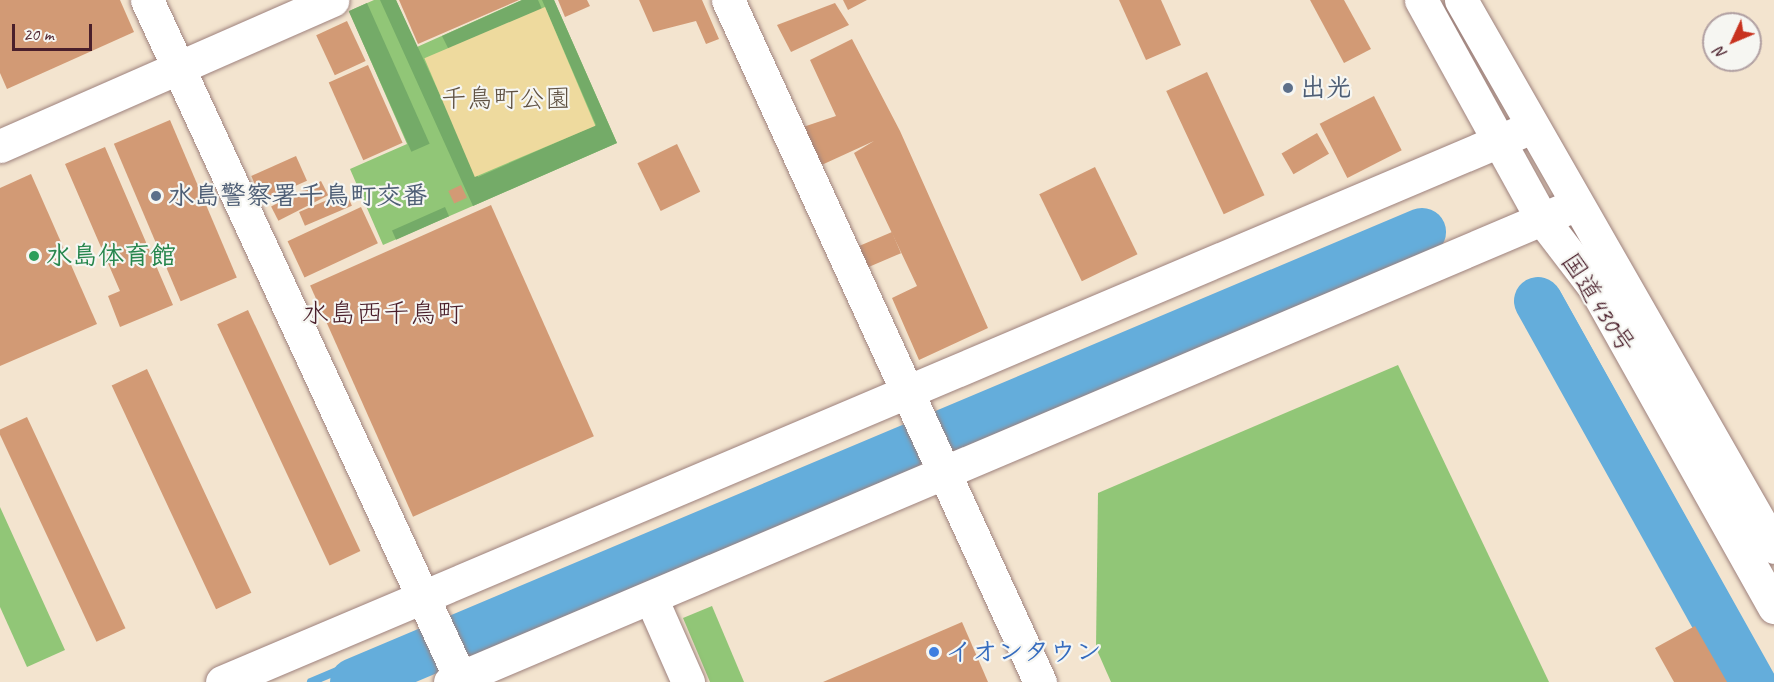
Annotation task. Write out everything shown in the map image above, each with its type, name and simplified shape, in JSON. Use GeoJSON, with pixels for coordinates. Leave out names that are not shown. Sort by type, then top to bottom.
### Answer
{"type":"FeatureCollection","features":[{"type":"Feature","properties":{"kind":"main road"},"geometry":{"type":"LineString","coordinates":[[147,0],[430,608],[456,674],[651,598],[939,463],[1577,204]]}},
{"type":"Feature","properties":{"kind":"main road"},"geometry":{"type":"LineString","coordinates":[[0,146],[333,0]]}},
{"type":"Feature","properties":{"kind":"main road"},"geometry":{"type":"LineString","coordinates":[[728,0],[1040,682]]}},
{"type":"Feature","properties":{"kind":"main road","name":"国道430号"},"geometry":{"type":"LineString","coordinates":[[1421,0],[1542,219],[1595,288],[1774,607]]}},
{"type":"Feature","properties":{"kind":"main road","name":"国道430号"},"geometry":{"type":"LineString","coordinates":[[1461,0],[1774,547]]}},
{"type":"Feature","properties":{"kind":"main road"},"geometry":{"type":"LineString","coordinates":[[222,682],[430,608],[913,406],[1499,144],[1532,127]]}},
{"type":"Feature","properties":{"kind":"main road"},"geometry":{"type":"LineString","coordinates":[[651,598],[688,682]]}},
{"type":"Feature","properties":{"kind":"green space","name":"千鳥町公園"},"geometry":{"type":"Polygon","coordinates":[[[374,0],[396,0],[417,47],[522,0],[554,0],[617,143],[383,245],[350,169],[407,144],[349,11],[374,0]]]}},
{"type":"Feature","properties":{"kind":"green space"},"geometry":{"type":"Polygon","coordinates":[[[380,0],[396,0],[478,177],[596,125],[542,0],[554,0],[617,143],[473,206],[380,0]]]}},
{"type":"Feature","properties":{"kind":"green space"},"geometry":{"type":"Polygon","coordinates":[[[522,0],[538,0],[542,9],[449,50],[442,36],[522,0]]]}},
{"type":"Feature","properties":{"kind":"green space"},"geometry":{"type":"Polygon","coordinates":[[[367,3],[430,144],[411,152],[349,11],[367,3]]]}},
{"type":"Feature","properties":{"kind":"green space"},"geometry":{"type":"Polygon","coordinates":[[[445,207],[449,216],[396,240],[392,231],[445,207]]]}},
{"type":"Feature","properties":{"kind":"green space"},"geometry":{"type":"Polygon","coordinates":[[[1398,365],[1549,682],[1111,682],[1096,648],[1098,493],[1398,365]]]}},
{"type":"Feature","properties":{"kind":"green space"},"geometry":{"type":"Polygon","coordinates":[[[0,507],[65,650],[27,667],[0,607],[0,507]]]}},
{"type":"Feature","properties":{"kind":"green space"},"geometry":{"type":"Polygon","coordinates":[[[712,606],[744,682],[710,682],[683,618],[712,606]]]}},
{"type":"Feature","properties":{"kind":"sand"},"geometry":{"type":"Polygon","coordinates":[[[545,7],[595,126],[475,177],[424,58],[545,7]]]}},
{"type":"Feature","properties":{"kind":"building"},"geometry":{"type":"Polygon","coordinates":[[[0,0],[120,0],[134,32],[7,89],[0,73],[0,0]]]}},
{"type":"Feature","properties":{"kind":"building"},"geometry":{"type":"Polygon","coordinates":[[[399,0],[519,0],[418,44],[399,0]]]}},
{"type":"Feature","properties":{"kind":"building"},"geometry":{"type":"Polygon","coordinates":[[[558,0],[587,0],[590,6],[565,17],[558,0]]]}},
{"type":"Feature","properties":{"kind":"building"},"geometry":{"type":"Polygon","coordinates":[[[639,0],[702,0],[719,39],[706,44],[696,21],[653,32],[639,0]]]}},
{"type":"Feature","properties":{"kind":"building"},"geometry":{"type":"Polygon","coordinates":[[[843,0],[867,0],[848,10],[843,0]]]}},
{"type":"Feature","properties":{"kind":"building"},"geometry":{"type":"Polygon","coordinates":[[[1119,0],[1161,0],[1181,45],[1146,60],[1119,0]]]}},
{"type":"Feature","properties":{"kind":"building"},"geometry":{"type":"Polygon","coordinates":[[[1310,0],[1344,0],[1371,49],[1344,63],[1310,0]]]}},
{"type":"Feature","properties":{"kind":"building"},"geometry":{"type":"Polygon","coordinates":[[[835,3],[849,25],[791,52],[777,25],[835,3]]]}},
{"type":"Feature","properties":{"kind":"building"},"geometry":{"type":"Polygon","coordinates":[[[347,21],[366,61],[335,75],[316,35],[347,21]]]}},
{"type":"Feature","properties":{"kind":"building"},"geometry":{"type":"Polygon","coordinates":[[[852,39],[900,131],[988,328],[919,360],[892,298],[917,286],[854,153],[874,141],[815,168],[800,128],[836,116],[810,60],[852,39]]]}},
{"type":"Feature","properties":{"kind":"building"},"geometry":{"type":"Polygon","coordinates":[[[368,65],[403,143],[363,160],[329,82],[368,65]]]}},
{"type":"Feature","properties":{"kind":"building"},"geometry":{"type":"Polygon","coordinates":[[[1207,72],[1264,195],[1224,214],[1166,91],[1207,72]]]}},
{"type":"Feature","properties":{"kind":"building"},"geometry":{"type":"Polygon","coordinates":[[[1374,96],[1402,150],[1347,178],[1320,124],[1374,96]]]}},
{"type":"Feature","properties":{"kind":"building"},"geometry":{"type":"Polygon","coordinates":[[[170,120],[237,277],[181,301],[114,144],[170,120]]]}},
{"type":"Feature","properties":{"kind":"building"},"geometry":{"type":"Polygon","coordinates":[[[1317,133],[1329,154],[1293,174],[1281,154],[1317,133]]]}},
{"type":"Feature","properties":{"kind":"building"},"geometry":{"type":"Polygon","coordinates":[[[677,144],[700,192],[661,211],[637,163],[677,144]]]}},
{"type":"Feature","properties":{"kind":"building"},"geometry":{"type":"Polygon","coordinates":[[[105,147],[173,305],[120,327],[108,296],[120,291],[65,164],[105,147]]]}},
{"type":"Feature","properties":{"kind":"building"},"geometry":{"type":"Polygon","coordinates":[[[296,156],[307,181],[262,201],[251,176],[296,156]]]}},
{"type":"Feature","properties":{"kind":"building"},"geometry":{"type":"Polygon","coordinates":[[[1095,167],[1138,254],[1082,281],[1039,194],[1095,167]]]}},
{"type":"Feature","properties":{"kind":"building","name":"水島体育館"},"geometry":{"type":"Polygon","coordinates":[[[31,174],[97,324],[0,366],[0,188],[31,174]]]}},
{"type":"Feature","properties":{"kind":"building"},"geometry":{"type":"Polygon","coordinates":[[[321,181],[328,195],[278,221],[271,206],[321,181]]]}},
{"type":"Feature","properties":{"kind":"building"},"geometry":{"type":"Polygon","coordinates":[[[461,185],[467,198],[454,204],[448,191],[461,185]]]}},
{"type":"Feature","properties":{"kind":"building"},"geometry":{"type":"Polygon","coordinates":[[[346,192],[352,206],[305,226],[299,212],[346,192]]]}},
{"type":"Feature","properties":{"kind":"building"},"geometry":{"type":"Polygon","coordinates":[[[491,205],[594,436],[413,517],[310,286],[491,205]]]}},
{"type":"Feature","properties":{"kind":"building"},"geometry":{"type":"Polygon","coordinates":[[[361,207],[378,243],[304,277],[288,241],[361,207]]]}},
{"type":"Feature","properties":{"kind":"building"},"geometry":{"type":"Polygon","coordinates":[[[892,232],[901,253],[867,268],[858,246],[892,232]]]}},
{"type":"Feature","properties":{"kind":"building"},"geometry":{"type":"Polygon","coordinates":[[[248,310],[360,551],[330,565],[217,324],[248,310]]]}},
{"type":"Feature","properties":{"kind":"building"},"geometry":{"type":"Polygon","coordinates":[[[147,369],[251,593],[216,609],[112,385],[147,369]]]}},
{"type":"Feature","properties":{"kind":"building"},"geometry":{"type":"Polygon","coordinates":[[[27,417],[125,628],[96,642],[0,435],[0,430],[27,417]]]}},
{"type":"Feature","properties":{"kind":"building","name":"イオンタウン"},"geometry":{"type":"Polygon","coordinates":[[[962,622],[988,682],[823,682],[962,622]]]}},
{"type":"Feature","properties":{"kind":"building"},"geometry":{"type":"Polygon","coordinates":[[[1695,626],[1727,682],[1674,682],[1655,648],[1695,626]]]}},
{"type":"Feature","properties":{"kind":"waterway"},"geometry":{"type":"LineString","coordinates":[[928,424],[1418,219]]}},
{"type":"Feature","properties":{"kind":"waterway"},"geometry":{"type":"LineString","coordinates":[[354,682],[1422,232]]}},
{"type":"Feature","properties":{"kind":"waterway"},"geometry":{"type":"LineString","coordinates":[[1556,292],[1774,682]]}},
{"type":"Feature","properties":{"kind":"waterway"},"geometry":{"type":"LineString","coordinates":[[1538,301],[1750,682]]}},
{"type":"Feature","properties":{"kind":"waterway"},"geometry":{"type":"LineString","coordinates":[[444,626],[916,429]]}},
{"type":"Feature","properties":{"kind":"waterway"},"geometry":{"type":"LineString","coordinates":[[311,682],[432,631]]}},
{"type":"Feature","properties":{"kind":"place","name":"出光"},"geometry":{"type":"Point","coordinates":[1288,88]}},
{"type":"Feature","properties":{"kind":"place","name":"水島警察署千鳥町交番"},"geometry":{"type":"Point","coordinates":[156,196]}},
{"type":"Feature","properties":{"kind":"place","name":"水島体育館"},"geometry":{"type":"Point","coordinates":[34,256]}},
{"type":"Feature","properties":{"kind":"place","name":"イオンタウン"},"geometry":{"type":"Point","coordinates":[934,652]}},
{"type":"Feature","properties":{"kind":"district","name":"水島西千鳥町"},"geometry":{"type":"Point","coordinates":[383,314]}}]}
